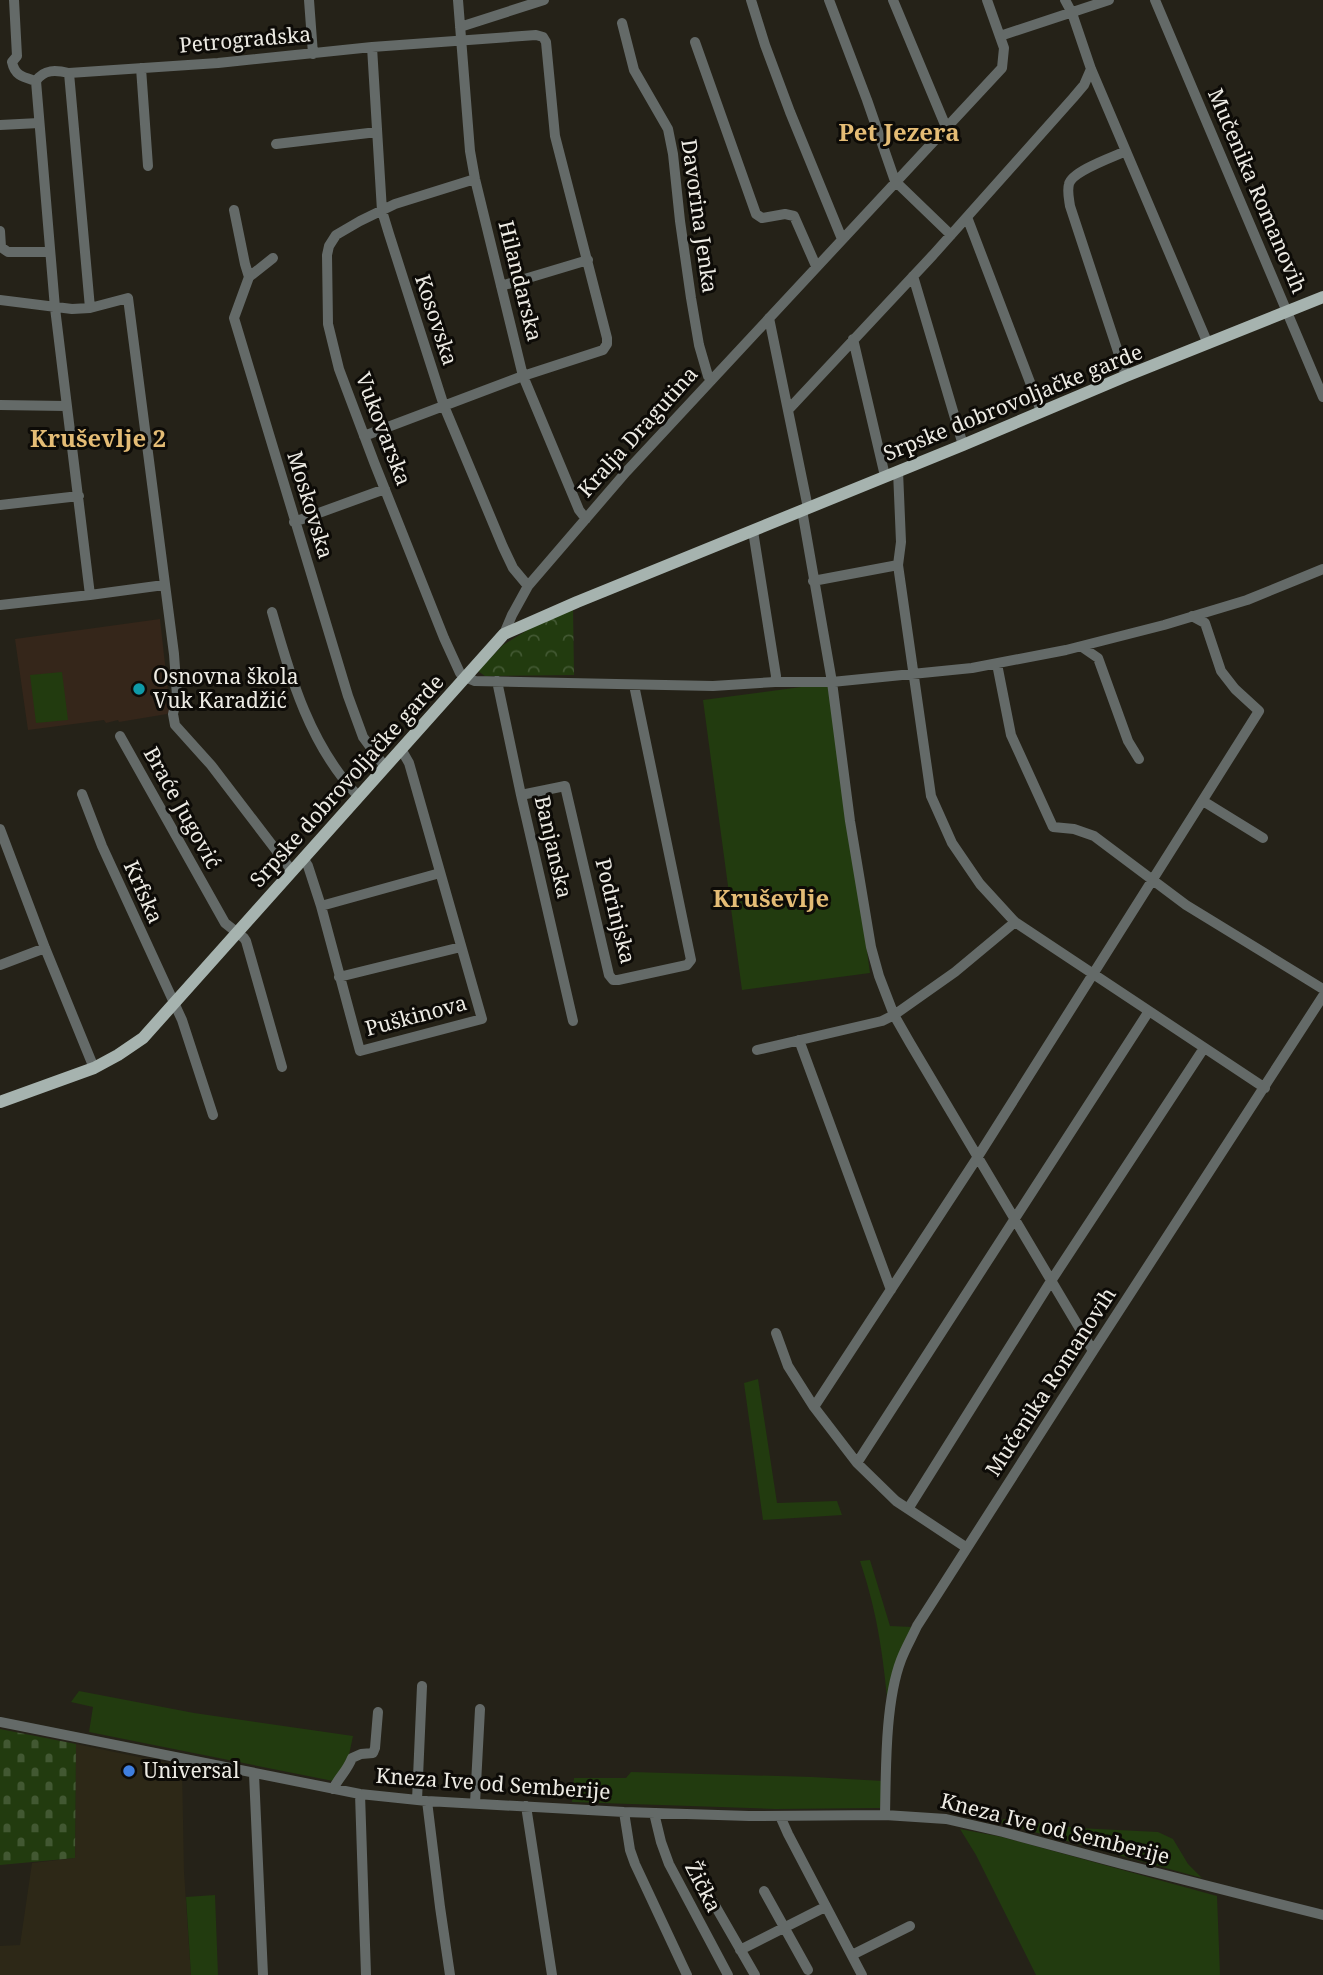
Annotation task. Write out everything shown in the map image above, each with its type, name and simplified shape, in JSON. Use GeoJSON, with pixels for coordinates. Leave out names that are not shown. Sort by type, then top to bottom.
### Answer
{"type":"FeatureCollection","features":[{"type":"Feature","properties":{"kind":"main road","name":"Srpske dobrovoljačke garde"},"geometry":{"type":"LineString","coordinates":[[0,1102],[94,1068],[143,1038],[504,634],[1323,297]]}},
{"type":"Feature","properties":{"kind":"street"},"geometry":{"type":"LineString","coordinates":[[12,62],[17,56],[14,0]]}},
{"type":"Feature","properties":{"kind":"street"},"geometry":{"type":"LineString","coordinates":[[309,0],[313,54]]}},
{"type":"Feature","properties":{"kind":"street","name":"Hilandarska"},"geometry":{"type":"LineString","coordinates":[[458,0],[470,151],[523,376],[579,510],[586,519]]}},
{"type":"Feature","properties":{"kind":"street"},"geometry":{"type":"LineString","coordinates":[[460,27],[544,0]]}},
{"type":"Feature","properties":{"kind":"street"},"geometry":{"type":"LineString","coordinates":[[751,0],[777,79],[842,239]]}},
{"type":"Feature","properties":{"kind":"street"},"geometry":{"type":"LineString","coordinates":[[829,0],[895,181],[951,235]]}},
{"type":"Feature","properties":{"kind":"street"},"geometry":{"type":"LineString","coordinates":[[893,0],[946,127]]}},
{"type":"Feature","properties":{"kind":"street","name":"Kralja Dragutina"},"geometry":{"type":"LineString","coordinates":[[504,634],[528,586],[626,472],[1002,68],[1004,56],[1000,36],[987,0]]}},
{"type":"Feature","properties":{"kind":"street"},"geometry":{"type":"LineString","coordinates":[[1065,0],[1091,69],[1208,344]]}},
{"type":"Feature","properties":{"kind":"street"},"geometry":{"type":"LineString","coordinates":[[1000,36],[1109,0]]}},
{"type":"Feature","properties":{"kind":"street","name":"Mučenika Romanovih"},"geometry":{"type":"LineString","coordinates":[[1156,0],[1323,397]]}},
{"type":"Feature","properties":{"kind":"street","name":"Davorina Jenka"},"geometry":{"type":"LineString","coordinates":[[622,23],[634,69],[668,129],[699,345],[711,379]]}},
{"type":"Feature","properties":{"kind":"street","name":"Petrogradska"},"geometry":{"type":"LineString","coordinates":[[36,81],[41,75],[57,70],[69,73],[218,63],[372,47],[536,35],[543,37],[546,42],[555,136],[607,344],[603,350],[523,376]]}},
{"type":"Feature","properties":{"kind":"street"},"geometry":{"type":"LineString","coordinates":[[695,42],[756,214],[762,218],[785,214],[794,216],[816,266]]}},
{"type":"Feature","properties":{"kind":"street","name":"Kosovska"},"geometry":{"type":"LineString","coordinates":[[372,47],[382,211],[444,405],[503,547],[513,568],[528,586]]}},
{"type":"Feature","properties":{"kind":"street"},"geometry":{"type":"LineString","coordinates":[[0,62],[12,62]]}},
{"type":"Feature","properties":{"kind":"street"},"geometry":{"type":"LineString","coordinates":[[12,62],[18,75],[36,81],[55,308],[90,595]]}},
{"type":"Feature","properties":{"kind":"street"},"geometry":{"type":"LineString","coordinates":[[141,68],[148,166]]}},
{"type":"Feature","properties":{"kind":"street"},"geometry":{"type":"LineString","coordinates":[[788,410],[951,235],[1073,98],[1084,85],[1091,69]]}},
{"type":"Feature","properties":{"kind":"street"},"geometry":{"type":"LineString","coordinates":[[69,73],[90,308]]}},
{"type":"Feature","properties":{"kind":"street"},"geometry":{"type":"LineString","coordinates":[[0,125],[39,122]]}},
{"type":"Feature","properties":{"kind":"street"},"geometry":{"type":"LineString","coordinates":[[276,144],[377,132]]}},
{"type":"Feature","properties":{"kind":"street"},"geometry":{"type":"LineString","coordinates":[[1126,151],[1076,174],[1069,181],[1068,190],[1070,206],[1126,376]]}},
{"type":"Feature","properties":{"kind":"street","name":"Vukovarska"},"geometry":{"type":"LineString","coordinates":[[465,677],[460,673],[444,638],[339,369],[328,324],[327,255],[336,235],[395,204],[475,179]]}},
{"type":"Feature","properties":{"kind":"street"},"geometry":{"type":"LineString","coordinates":[[234,210],[249,277],[273,258]]}},
{"type":"Feature","properties":{"kind":"street"},"geometry":{"type":"LineString","coordinates":[[967,217],[1041,411]]}},
{"type":"Feature","properties":{"kind":"street"},"geometry":{"type":"LineString","coordinates":[[0,231],[1,247],[8,252],[50,252]]}},
{"type":"Feature","properties":{"kind":"street"},"geometry":{"type":"LineString","coordinates":[[502,285],[588,260]]}},
{"type":"Feature","properties":{"kind":"street"},"geometry":{"type":"LineString","coordinates":[[913,276],[963,445]]}},
{"type":"Feature","properties":{"kind":"street","name":"Moskovska"},"geometry":{"type":"LineString","coordinates":[[249,277],[234,318],[358,727],[369,748],[386,767]]}},
{"type":"Feature","properties":{"kind":"street"},"geometry":{"type":"LineString","coordinates":[[0,300],[55,308],[90,308],[128,298],[174,653],[177,696],[173,714],[175,725],[211,765],[292,870]]}},
{"type":"Feature","properties":{"kind":"street"},"geometry":{"type":"LineString","coordinates":[[769,318],[805,509],[813,581],[832,682],[850,821],[871,947],[879,976],[894,1015],[1093,1351]]}},
{"type":"Feature","properties":{"kind":"street"},"geometry":{"type":"LineString","coordinates":[[853,339],[885,477]]}},
{"type":"Feature","properties":{"kind":"street"},"geometry":{"type":"LineString","coordinates":[[364,436],[523,376]]}},
{"type":"Feature","properties":{"kind":"street"},"geometry":{"type":"LineString","coordinates":[[0,405],[66,405]]}},
{"type":"Feature","properties":{"kind":"street"},"geometry":{"type":"LineString","coordinates":[[898,471],[901,542],[898,565],[913,675],[931,796],[952,843],[981,884],[1014,922],[1265,1088]]}},
{"type":"Feature","properties":{"kind":"street"},"geometry":{"type":"LineString","coordinates":[[294,522],[385,489]]}},
{"type":"Feature","properties":{"kind":"street"},"geometry":{"type":"LineString","coordinates":[[0,505],[79,496]]}},
{"type":"Feature","properties":{"kind":"street"},"geometry":{"type":"LineString","coordinates":[[753,531],[775,682]]}},
{"type":"Feature","properties":{"kind":"street"},"geometry":{"type":"LineString","coordinates":[[813,581],[898,565]]}},
{"type":"Feature","properties":{"kind":"street"},"geometry":{"type":"LineString","coordinates":[[465,677],[475,681],[713,686],[832,682],[913,675],[997,664],[1082,647],[1247,600],[1323,569]]}},
{"type":"Feature","properties":{"kind":"street"},"geometry":{"type":"LineString","coordinates":[[0,605],[164,585]]}},
{"type":"Feature","properties":{"kind":"street"},"geometry":{"type":"LineString","coordinates":[[814,1407],[977,1158],[1259,711],[1235,689],[1221,671],[1205,623],[1208,611]]}},
{"type":"Feature","properties":{"kind":"street"},"geometry":{"type":"LineString","coordinates":[[272,612],[302,708],[327,755],[359,797]]}},
{"type":"Feature","properties":{"kind":"street"},"geometry":{"type":"LineString","coordinates":[[1192,616],[1205,623]]}},
{"type":"Feature","properties":{"kind":"street"},"geometry":{"type":"LineString","coordinates":[[1098,658],[1106,640]]}},
{"type":"Feature","properties":{"kind":"street"},"geometry":{"type":"LineString","coordinates":[[1082,647],[1098,658],[1128,741],[1139,759]]}},
{"type":"Feature","properties":{"kind":"street"},"geometry":{"type":"LineString","coordinates":[[997,664],[1011,735],[1053,827],[1074,829],[1094,836],[1186,905],[1323,989]]}},
{"type":"Feature","properties":{"kind":"street","name":"Banjanska"},"geometry":{"type":"LineString","coordinates":[[497,681],[573,1021]]}},
{"type":"Feature","properties":{"kind":"street","name":"Podrinjska"},"geometry":{"type":"LineString","coordinates":[[521,795],[565,786],[609,975],[613,980],[687,964],[691,960],[634,685]]}},
{"type":"Feature","properties":{"kind":"street","name":"Braće Jugović"},"geometry":{"type":"LineString","coordinates":[[120,736],[225,923],[246,942],[282,1067]]}},
{"type":"Feature","properties":{"kind":"street","name":"Puškinova"},"geometry":{"type":"LineString","coordinates":[[303,858],[321,906],[360,1051],[482,1019],[409,763],[401,749]]}},
{"type":"Feature","properties":{"kind":"street","name":"Krfska"},"geometry":{"type":"LineString","coordinates":[[82,794],[102,846],[182,1020],[214,1115]]}},
{"type":"Feature","properties":{"kind":"street"},"geometry":{"type":"LineString","coordinates":[[1203,801],[1263,838]]}},
{"type":"Feature","properties":{"kind":"street"},"geometry":{"type":"LineString","coordinates":[[0,829],[94,1068]]}},
{"type":"Feature","properties":{"kind":"street"},"geometry":{"type":"LineString","coordinates":[[321,906],[440,873]]}},
{"type":"Feature","properties":{"kind":"street"},"geometry":{"type":"LineString","coordinates":[[757,1050],[882,1021],[955,972],[1014,922]]}},
{"type":"Feature","properties":{"kind":"street"},"geometry":{"type":"LineString","coordinates":[[339,977],[461,947]]}},
{"type":"Feature","properties":{"kind":"street"},"geometry":{"type":"LineString","coordinates":[[0,965],[45,948]]}},
{"type":"Feature","properties":{"kind":"street","name":"Mučenika Romanovih"},"geometry":{"type":"LineString","coordinates":[[886,1815],[890,1711],[900,1660],[918,1626],[1323,996]]}},
{"type":"Feature","properties":{"kind":"street"},"geometry":{"type":"LineString","coordinates":[[857,1463],[1149,1011]]}},
{"type":"Feature","properties":{"kind":"street"},"geometry":{"type":"LineString","coordinates":[[799,1040],[891,1290]]}},
{"type":"Feature","properties":{"kind":"street"},"geometry":{"type":"LineString","coordinates":[[908,1508],[1051,1281],[1204,1048]]}},
{"type":"Feature","properties":{"kind":"street"},"geometry":{"type":"LineString","coordinates":[[776,1333],[788,1366],[814,1407],[857,1463],[896,1501],[967,1548]]}},
{"type":"Feature","properties":{"kind":"street"},"geometry":{"type":"LineString","coordinates":[[422,1686],[422,1800],[450,1975]]}},
{"type":"Feature","properties":{"kind":"street"},"geometry":{"type":"LineString","coordinates":[[475,1803],[480,1709]]}},
{"type":"Feature","properties":{"kind":"street"},"geometry":{"type":"LineString","coordinates":[[333,1789],[339,1776],[346,1772],[352,1758],[373,1753],[378,1712]]}},
{"type":"Feature","properties":{"kind":"street","name":"Kneza Ive od Semberije"},"geometry":{"type":"LineString","coordinates":[[0,1722],[360,1794],[624,1812],[780,1816],[886,1815],[946,1819],[1323,1915]]}},
{"type":"Feature","properties":{"kind":"street"},"geometry":{"type":"LineString","coordinates":[[254,1774],[262,1975]]}},
{"type":"Feature","properties":{"kind":"street","name":"Kneza Ive od Semberije"},"geometry":{"type":"LineString","coordinates":[[360,1794],[366,1975]]}},
{"type":"Feature","properties":{"kind":"street"},"geometry":{"type":"LineString","coordinates":[[526,1806],[551,1975]]}},
{"type":"Feature","properties":{"kind":"street","name":"Kneza Ive od Semberije"},"geometry":{"type":"LineString","coordinates":[[624,1812],[635,1864],[687,1975]]}},
{"type":"Feature","properties":{"kind":"street","name":"Žička"},"geometry":{"type":"LineString","coordinates":[[654,1813],[669,1864],[728,1975]]}},
{"type":"Feature","properties":{"kind":"street"},"geometry":{"type":"LineString","coordinates":[[780,1816],[862,1975]]}},
{"type":"Feature","properties":{"kind":"street"},"geometry":{"type":"LineString","coordinates":[[764,1891],[808,1970]]}},
{"type":"Feature","properties":{"kind":"street"},"geometry":{"type":"LineString","coordinates":[[713,1902],[755,1975]]}},
{"type":"Feature","properties":{"kind":"street"},"geometry":{"type":"LineString","coordinates":[[1306,1910],[1323,1906]]}},
{"type":"Feature","properties":{"kind":"street"},"geometry":{"type":"LineString","coordinates":[[740,1950],[825,1907]]}},
{"type":"Feature","properties":{"kind":"street"},"geometry":{"type":"LineString","coordinates":[[852,1955],[910,1926]]}},
{"type":"Feature","properties":{"kind":"shaded area"},"geometry":{"type":"Polygon","coordinates":[[[160,619],[170,710],[167,714],[119,722],[106,723],[104,720],[28,730],[15,639],[160,619]]]}},
{"type":"Feature","properties":{"kind":"shaded area"},"geometry":{"type":"Polygon","coordinates":[[[76,1744],[182,1766],[184,1872],[191,1975],[0,1975],[0,1946],[20,1945],[32,1863],[75,1858],[76,1744]]]}},
{"type":"Feature","properties":{"kind":"green space"},"geometry":{"type":"Polygon","coordinates":[[[573,609],[574,675],[485,676],[478,671],[503,645],[539,623],[573,609]]]}},
{"type":"Feature","properties":{"kind":"green space"},"geometry":{"type":"Polygon","coordinates":[[[62,672],[68,720],[36,723],[30,675],[62,672]]]}},
{"type":"Feature","properties":{"kind":"green space"},"geometry":{"type":"Polygon","coordinates":[[[831,683],[870,973],[742,990],[703,700],[831,683]]]}},
{"type":"Feature","properties":{"kind":"green space"},"geometry":{"type":"Polygon","coordinates":[[[758,1379],[777,1503],[837,1501],[842,1515],[763,1520],[744,1383],[758,1379]]]}},
{"type":"Feature","properties":{"kind":"green space"},"geometry":{"type":"Polygon","coordinates":[[[870,1560],[890,1626],[912,1627],[887,1697],[878,1628],[860,1561],[870,1560]]]}},
{"type":"Feature","properties":{"kind":"green space"},"geometry":{"type":"Polygon","coordinates":[[[79,1691],[194,1713],[353,1736],[343,1783],[89,1732],[93,1707],[71,1702],[79,1691]]]}},
{"type":"Feature","properties":{"kind":"green space"},"geometry":{"type":"Polygon","coordinates":[[[0,1729],[76,1744],[75,1858],[0,1865],[0,1729]]]}},
{"type":"Feature","properties":{"kind":"green space"},"geometry":{"type":"Polygon","coordinates":[[[631,1772],[883,1781],[880,1808],[775,1809],[572,1802],[574,1778],[626,1778],[631,1772]]]}},
{"type":"Feature","properties":{"kind":"green space"},"geometry":{"type":"Polygon","coordinates":[[[1003,1819],[1078,1828],[1158,1832],[1173,1839],[1188,1864],[1202,1878],[1001,1823],[1003,1819]]]}},
{"type":"Feature","properties":{"kind":"green space"},"geometry":{"type":"Polygon","coordinates":[[[960,1829],[1002,1837],[1217,1896],[1220,1975],[1036,1975],[976,1855],[960,1829]]]}},
{"type":"Feature","properties":{"kind":"green space"},"geometry":{"type":"Polygon","coordinates":[[[215,1895],[218,1975],[191,1975],[186,1897],[215,1895]]]}},
{"type":"Feature","properties":{"kind":"place","name":"Osnovna škola Vuk Karadžić"},"geometry":{"type":"Point","coordinates":[139,689]}},
{"type":"Feature","properties":{"kind":"place","name":"Universal"},"geometry":{"type":"Point","coordinates":[129,1771]}},
{"type":"Feature","properties":{"kind":"district","name":"Pet Jezera"},"geometry":{"type":"Point","coordinates":[899,133]}},
{"type":"Feature","properties":{"kind":"district","name":"Kruševlje 2"},"geometry":{"type":"Point","coordinates":[98,439]}},
{"type":"Feature","properties":{"kind":"district","name":"Kruševlje"},"geometry":{"type":"Point","coordinates":[771,899]}}]}
